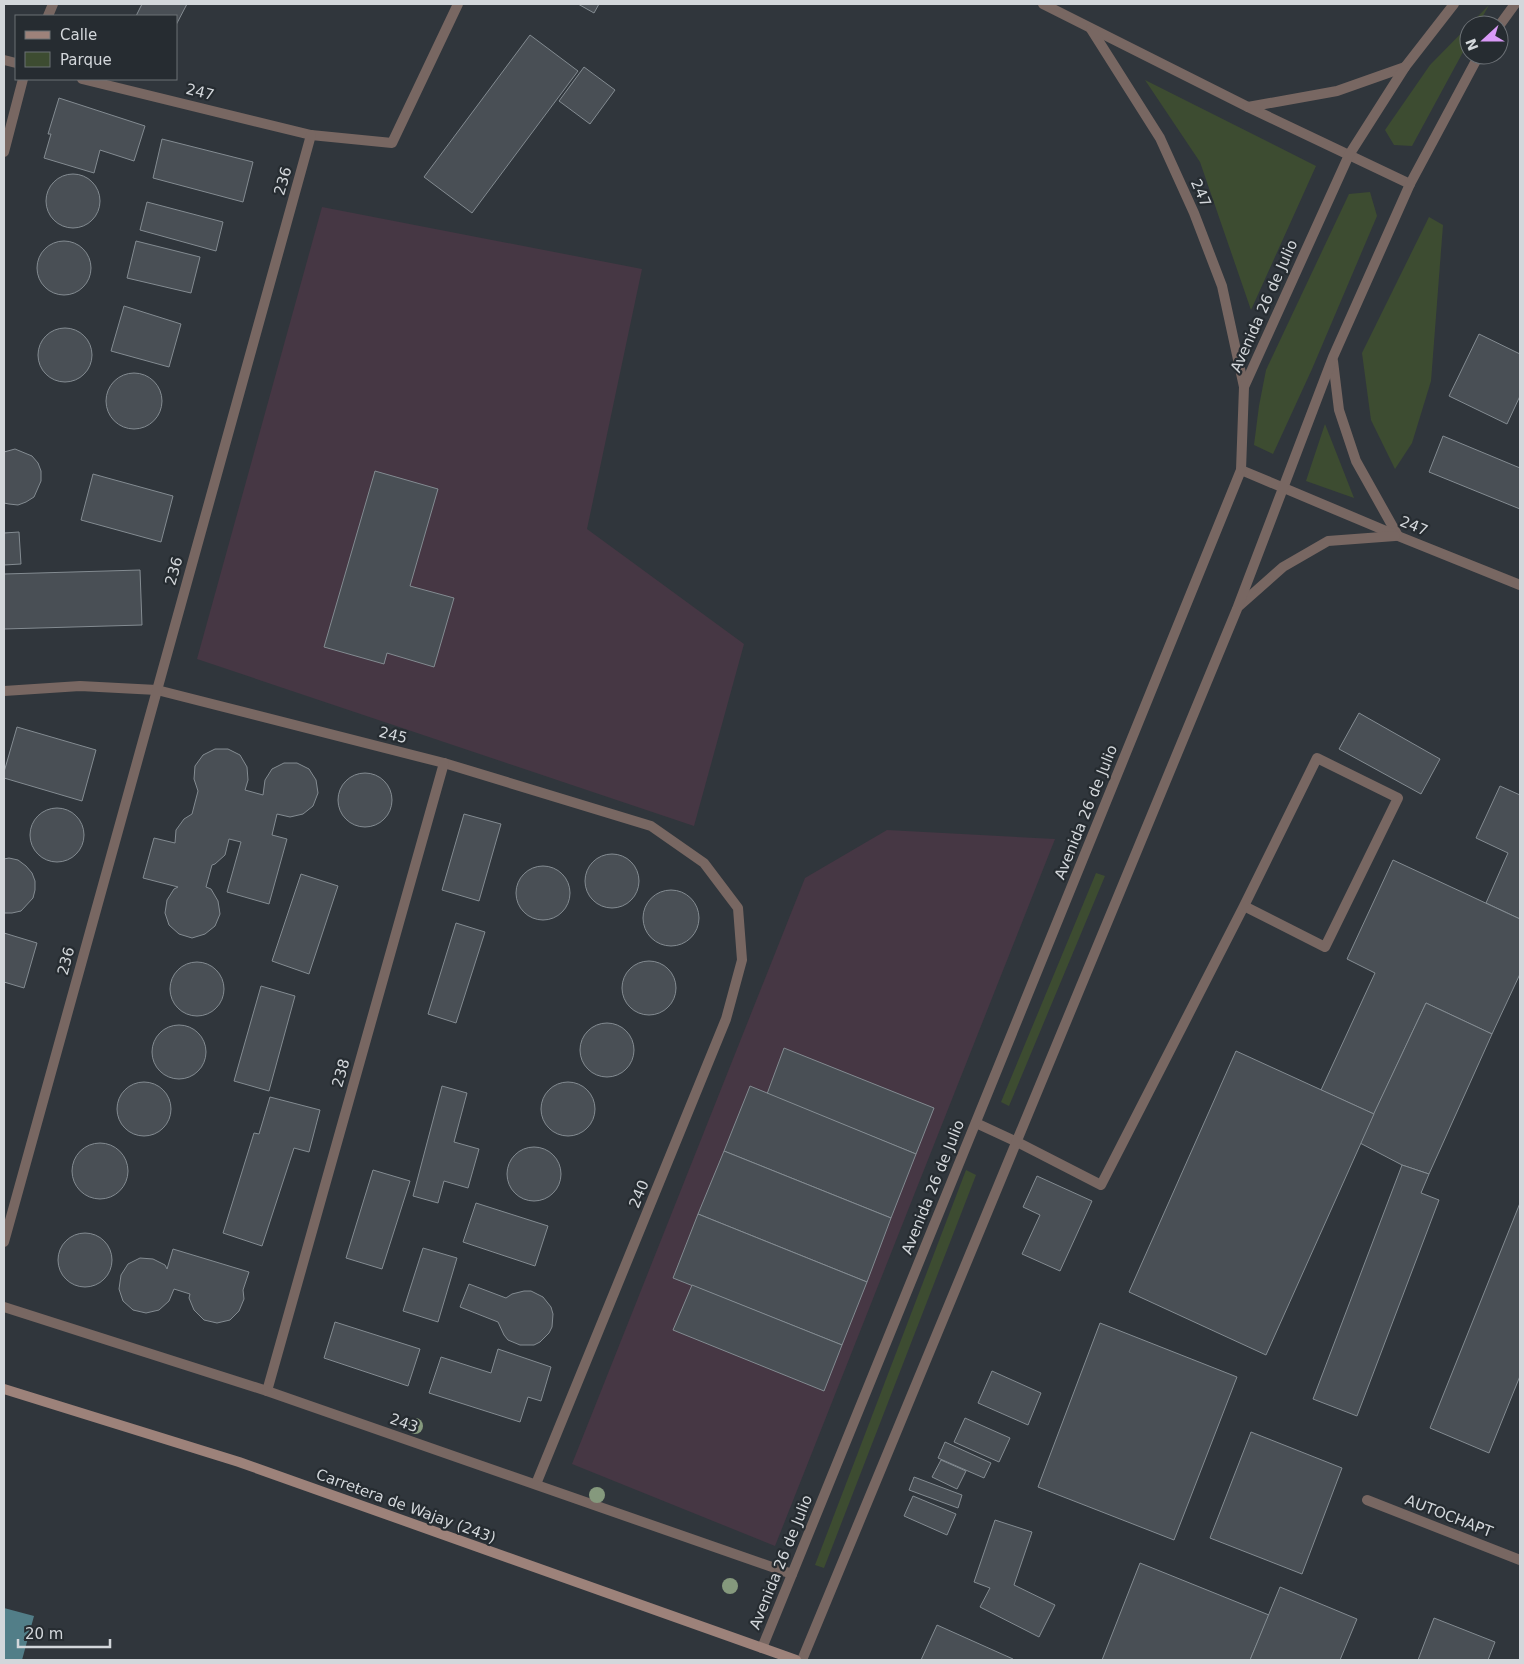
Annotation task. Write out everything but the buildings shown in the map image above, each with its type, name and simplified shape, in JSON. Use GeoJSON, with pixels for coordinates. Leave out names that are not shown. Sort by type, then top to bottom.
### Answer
{"type":"FeatureCollection","features":[{"type":"Feature","properties":{"kind":"main road","name":"Carretera de Wajay (243)"},"geometry":{"type":"LineString","coordinates":[[4,1389],[240,1462],[796,1660]]}},
{"type":"Feature","properties":{"kind":"street"},"geometry":{"type":"LineString","coordinates":[[311,135],[392,143],[458,4]]}},
{"type":"Feature","properties":{"kind":"street"},"geometry":{"type":"LineString","coordinates":[[1043,4],[1248,107],[1410,184]]}},
{"type":"Feature","properties":{"kind":"street","name":"Avenida 26 de Julio"},"geometry":{"type":"LineString","coordinates":[[762,1648],[1241,470],[1244,388],[1349,155],[1406,67],[1454,4]]}},
{"type":"Feature","properties":{"kind":"street"},"geometry":{"type":"LineString","coordinates":[[1506,15],[1514,4]]}},
{"type":"Feature","properties":{"kind":"street","name":"247"},"geometry":{"type":"LineString","coordinates":[[1090,28],[1160,138],[1194,214],[1222,286],[1244,388]]}},
{"type":"Feature","properties":{"kind":"street"},"geometry":{"type":"LineString","coordinates":[[802,1660],[1236,609],[1333,357],[1410,184],[1475,65]]}},
{"type":"Feature","properties":{"kind":"street"},"geometry":{"type":"LineString","coordinates":[[1248,107],[1336,91],[1406,67]]}},
{"type":"Feature","properties":{"kind":"street"},"geometry":{"type":"LineString","coordinates":[[4,152],[24,80]]}},
{"type":"Feature","properties":{"kind":"street","name":"247"},"geometry":{"type":"LineString","coordinates":[[86,80],[311,135]]}},
{"type":"Feature","properties":{"kind":"street","name":"236"},"geometry":{"type":"LineString","coordinates":[[4,1242],[311,135]]}},
{"type":"Feature","properties":{"kind":"street"},"geometry":{"type":"LineString","coordinates":[[1236,609],[1283,567],[1328,541],[1398,536],[1356,461],[1339,410],[1333,357]]}},
{"type":"Feature","properties":{"kind":"street","name":"247"},"geometry":{"type":"LineString","coordinates":[[1241,470],[1520,585]]}},
{"type":"Feature","properties":{"kind":"street","name":"245"},"geometry":{"type":"LineString","coordinates":[[4,691],[80,686],[157,690],[444,763],[651,826],[704,863],[738,908]]}},
{"type":"Feature","properties":{"kind":"street"},"geometry":{"type":"LineString","coordinates":[[976,1123],[1101,1185],[1244,906],[1317,758],[1398,798],[1325,947],[1244,906]]}},
{"type":"Feature","properties":{"kind":"street","name":"238"},"geometry":{"type":"LineString","coordinates":[[267,1391],[444,763]]}},
{"type":"Feature","properties":{"kind":"street","name":"240"},"geometry":{"type":"LineString","coordinates":[[536,1484],[726,1019],[742,960],[738,908]]}},
{"type":"Feature","properties":{"kind":"street","name":"243"},"geometry":{"type":"LineString","coordinates":[[4,1307],[267,1391],[792,1574]]}},
{"type":"Feature","properties":{"kind":"street","name":"AUTOCHAPT"},"geometry":{"type":"LineString","coordinates":[[1367,1500],[1520,1560]]}},
{"type":"Feature","properties":{"kind":"shaded area"},"geometry":{"type":"Polygon","coordinates":[[[322,207],[642,269],[587,529],[744,644],[694,826],[197,659],[322,207]]]}},
{"type":"Feature","properties":{"kind":"shaded area"},"geometry":{"type":"Polygon","coordinates":[[[887,830],[1055,839],[775,1546],[572,1464],[805,878],[887,830]]]}},
{"type":"Feature","properties":{"kind":"green space"},"geometry":{"type":"Polygon","coordinates":[[[1489,5],[1484,15],[1479,15],[1489,5]]]}},
{"type":"Feature","properties":{"kind":"green space"},"geometry":{"type":"Polygon","coordinates":[[[1459,35],[1459,59],[1412,146],[1394,145],[1385,130],[1430,65],[1459,35]]]}},
{"type":"Feature","properties":{"kind":"green space"},"geometry":{"type":"Polygon","coordinates":[[[1145,80],[1316,166],[1251,310],[1200,162],[1145,80]]]}},
{"type":"Feature","properties":{"kind":"green space"},"geometry":{"type":"Polygon","coordinates":[[[1370,192],[1377,216],[1312,369],[1273,454],[1254,445],[1266,370],[1349,194],[1370,192]]]}},
{"type":"Feature","properties":{"kind":"green space"},"geometry":{"type":"Polygon","coordinates":[[[1429,217],[1443,225],[1431,381],[1412,443],[1395,469],[1371,420],[1362,353],[1429,217]]]}},
{"type":"Feature","properties":{"kind":"green space"},"geometry":{"type":"Polygon","coordinates":[[[1325,424],[1354,498],[1306,481],[1325,424]]]}},
{"type":"Feature","properties":{"kind":"green space"},"geometry":{"type":"Polygon","coordinates":[[[1096,873],[1105,876],[1009,1106],[1001,1102],[1096,873]]]}},
{"type":"Feature","properties":{"kind":"green space"},"geometry":{"type":"Polygon","coordinates":[[[966,1170],[976,1175],[824,1568],[815,1565],[966,1170]]]}},
{"type":"Feature","properties":{"kind":"water"},"geometry":{"type":"Polygon","coordinates":[[[4,1608],[34,1616],[22,1660],[4,1660],[4,1608]]]}}]}
